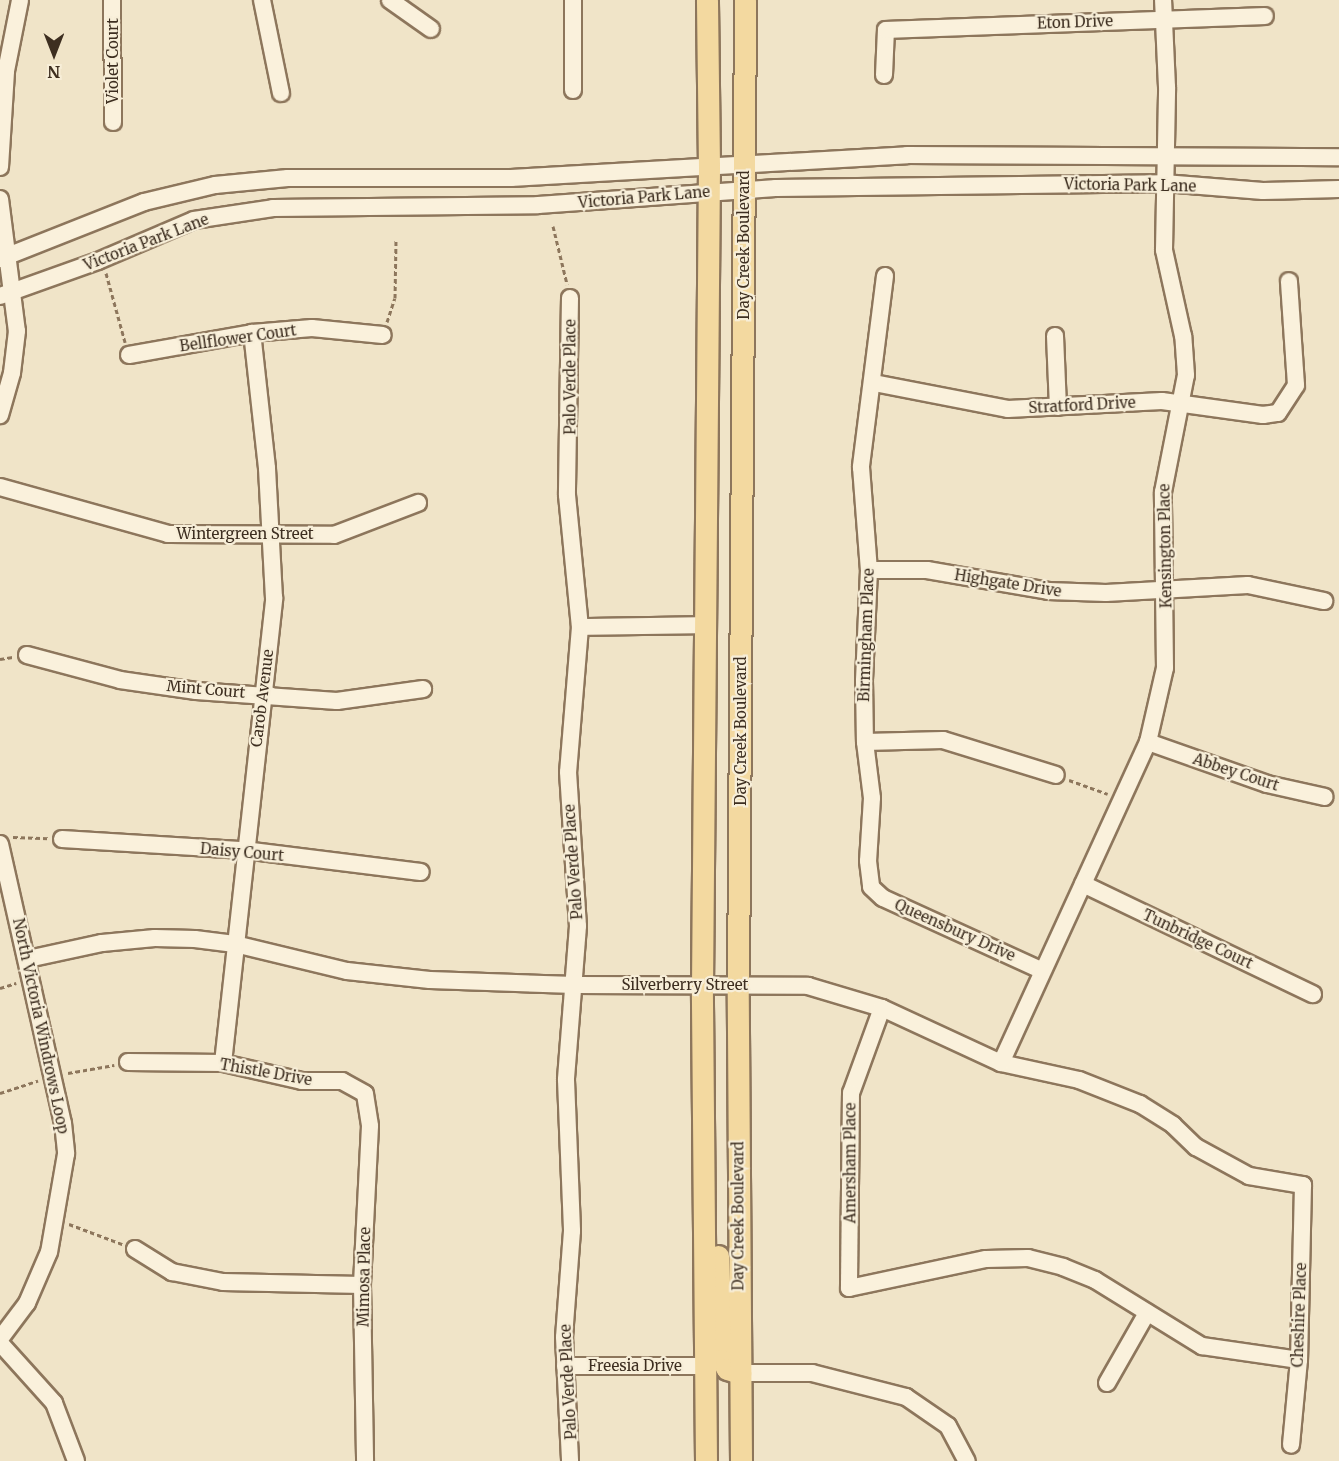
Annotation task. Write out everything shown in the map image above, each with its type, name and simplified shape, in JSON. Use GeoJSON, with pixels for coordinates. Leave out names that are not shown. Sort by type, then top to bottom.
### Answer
{"type":"FeatureCollection","features":[{"type":"Feature","properties":{"kind":"main road"},"geometry":{"type":"LineString","coordinates":[[706,1461],[702,986],[709,166],[707,0]]}},
{"type":"Feature","properties":{"kind":"main road","name":"Day Creek Boulevard"},"geometry":{"type":"LineString","coordinates":[[741,1461],[738,986],[745,0]]}},
{"type":"Feature","properties":{"kind":"main road"},"geometry":{"type":"LineString","coordinates":[[704,1237],[718,1251],[722,1360],[727,1369],[740,1373]]}},
{"type":"Feature","properties":{"kind":"street"},"geometry":{"type":"LineString","coordinates":[[0,167],[3,71],[20,0]]}},
{"type":"Feature","properties":{"kind":"street","name":"Violet Court"},"geometry":{"type":"LineString","coordinates":[[112,0],[113,122]]}},
{"type":"Feature","properties":{"kind":"street"},"geometry":{"type":"LineString","coordinates":[[262,0],[281,93]]}},
{"type":"Feature","properties":{"kind":"street"},"geometry":{"type":"LineString","coordinates":[[390,0],[431,28]]}},
{"type":"Feature","properties":{"kind":"street"},"geometry":{"type":"LineString","coordinates":[[573,0],[573,90]]}},
{"type":"Feature","properties":{"kind":"street","name":"Kensington Place"},"geometry":{"type":"LineString","coordinates":[[1001,1063],[1041,970],[1148,742],[1165,668],[1167,589],[1162,492],[1180,403],[1185,356],[1167,277],[1164,183],[1165,18],[1162,0]]}},
{"type":"Feature","properties":{"kind":"street","name":"Eton Drive"},"geometry":{"type":"LineString","coordinates":[[884,75],[886,30],[1265,16]]}},
{"type":"Feature","properties":{"kind":"street","name":"Victoria Park Lane"},"geometry":{"type":"LineString","coordinates":[[4,258],[144,202],[216,185],[288,178],[511,178],[907,155],[1339,157]]}},
{"type":"Feature","properties":{"kind":"street","name":"Victoria Park Lane"},"geometry":{"type":"LineString","coordinates":[[6,294],[194,220],[233,212],[315,207],[537,205],[744,189],[1164,183],[1263,191],[1339,189]]}},
{"type":"Feature","properties":{"kind":"street"},"geometry":{"type":"LineString","coordinates":[[0,198],[6,294],[16,352],[0,415]]}},
{"type":"Feature","properties":{"kind":"street","name":"Birmingham Place"},"geometry":{"type":"LineString","coordinates":[[871,887],[868,861],[872,798],[865,742],[864,681],[870,570],[861,467],[874,383],[885,276]]}},
{"type":"Feature","properties":{"kind":"street","name":"Stratford Drive"},"geometry":{"type":"LineString","coordinates":[[874,383],[1008,409],[1180,403],[1263,415],[1278,413],[1288,403],[1296,385],[1289,281]]}},
{"type":"Feature","properties":{"kind":"street","name":"Palo Verde Place"},"geometry":{"type":"LineString","coordinates":[[570,298],[567,495],[580,627],[568,772],[577,888],[575,985],[566,1080],[572,1231],[565,1305],[565,1366],[570,1461]]}},
{"type":"Feature","properties":{"kind":"street","name":"Bellflower Court"},"geometry":{"type":"LineString","coordinates":[[129,355],[252,333],[312,328],[383,335]]}},
{"type":"Feature","properties":{"kind":"street","name":"Carob Avenue"},"geometry":{"type":"LineString","coordinates":[[223,1063],[244,850],[274,598],[272,536],[252,333]]}},
{"type":"Feature","properties":{"kind":"street"},"geometry":{"type":"LineString","coordinates":[[1055,336],[1058,407]]}},
{"type":"Feature","properties":{"kind":"street","name":"Wintergreen Street"},"geometry":{"type":"LineString","coordinates":[[0,487],[168,534],[334,535],[418,504]]}},
{"type":"Feature","properties":{"kind":"street","name":"Highgate Drive"},"geometry":{"type":"LineString","coordinates":[[870,570],[927,570],[1048,591],[1106,593],[1248,585],[1324,601]]}},
{"type":"Feature","properties":{"kind":"street"},"geometry":{"type":"LineString","coordinates":[[580,627],[705,625]]}},
{"type":"Feature","properties":{"kind":"street","name":"Mint Court"},"geometry":{"type":"LineString","coordinates":[[27,655],[120,680],[196,691],[337,701],[423,689]]}},
{"type":"Feature","properties":{"kind":"street"},"geometry":{"type":"LineString","coordinates":[[865,742],[943,740],[1056,775]]}},
{"type":"Feature","properties":{"kind":"street","name":"Abbey Court"},"geometry":{"type":"LineString","coordinates":[[1148,742],[1267,784],[1325,798]]}},
{"type":"Feature","properties":{"kind":"street","name":"Daisy Court"},"geometry":{"type":"LineString","coordinates":[[62,839],[244,850],[421,872]]}},
{"type":"Feature","properties":{"kind":"street","name":"North Victoria Windrows Loop"},"geometry":{"type":"LineString","coordinates":[[0,1341],[39,1278],[58,1219],[66,1154],[63,1123],[5,840]]}},
{"type":"Feature","properties":{"kind":"street","name":"Tunbridge Court"},"geometry":{"type":"LineString","coordinates":[[1083,884],[1313,994]]}},
{"type":"Feature","properties":{"kind":"street","name":"Queensbury Drive"},"geometry":{"type":"LineString","coordinates":[[871,887],[883,898],[1041,970]]}},
{"type":"Feature","properties":{"kind":"street","name":"Silverberry Street"},"geometry":{"type":"LineString","coordinates":[[28,959],[102,943],[155,938],[235,944],[347,971],[430,980],[575,985],[808,986],[882,1008],[1001,1063],[1079,1080],[1140,1104],[1173,1125],[1196,1147],[1250,1176],[1303,1185]]}},
{"type":"Feature","properties":{"kind":"street","name":"Amersham Place"},"geometry":{"type":"LineString","coordinates":[[882,1008],[851,1093],[849,1288],[986,1259],[1028,1258],[1063,1267],[1095,1280],[1147,1313]]}},
{"type":"Feature","properties":{"kind":"street","name":"Thistle Drive"},"geometry":{"type":"LineString","coordinates":[[128,1062],[223,1063],[302,1081],[342,1082],[365,1094]]}},
{"type":"Feature","properties":{"kind":"street","name":"Mimosa Place"},"geometry":{"type":"LineString","coordinates":[[364,1461],[362,1285],[370,1126],[365,1094]]}},
{"type":"Feature","properties":{"kind":"street","name":"Cheshire Place"},"geometry":{"type":"LineString","coordinates":[[1291,1445],[1299,1360],[1303,1185]]}},
{"type":"Feature","properties":{"kind":"street"},"geometry":{"type":"LineString","coordinates":[[135,1249],[172,1272],[223,1282],[362,1285]]}},
{"type":"Feature","properties":{"kind":"street"},"geometry":{"type":"LineString","coordinates":[[1107,1383],[1147,1313],[1202,1346],[1299,1360]]}},
{"type":"Feature","properties":{"kind":"street"},"geometry":{"type":"LineString","coordinates":[[0,1341],[54,1403],[76,1461]]}},
{"type":"Feature","properties":{"kind":"street","name":"Freesia Drive"},"geometry":{"type":"LineString","coordinates":[[565,1366],[705,1366]]}},
{"type":"Feature","properties":{"kind":"street"},"geometry":{"type":"LineString","coordinates":[[740,1373],[812,1374],[906,1397],[948,1426],[967,1461]]}},
{"type":"Feature","properties":{"kind":"path"},"geometry":{"type":"LineString","coordinates":[[553,226],[570,298]]}},
{"type":"Feature","properties":{"kind":"path"},"geometry":{"type":"LineString","coordinates":[[383,335],[395,298],[396,240]]}},
{"type":"Feature","properties":{"kind":"path"},"geometry":{"type":"LineString","coordinates":[[106,273],[129,355]]}},
{"type":"Feature","properties":{"kind":"path"},"geometry":{"type":"LineString","coordinates":[[1056,775],[1122,799]]}},
{"type":"Feature","properties":{"kind":"path"},"geometry":{"type":"LineString","coordinates":[[5,840],[62,839]]}},
{"type":"Feature","properties":{"kind":"path"},"geometry":{"type":"LineString","coordinates":[[58,1219],[135,1249]]}}]}
